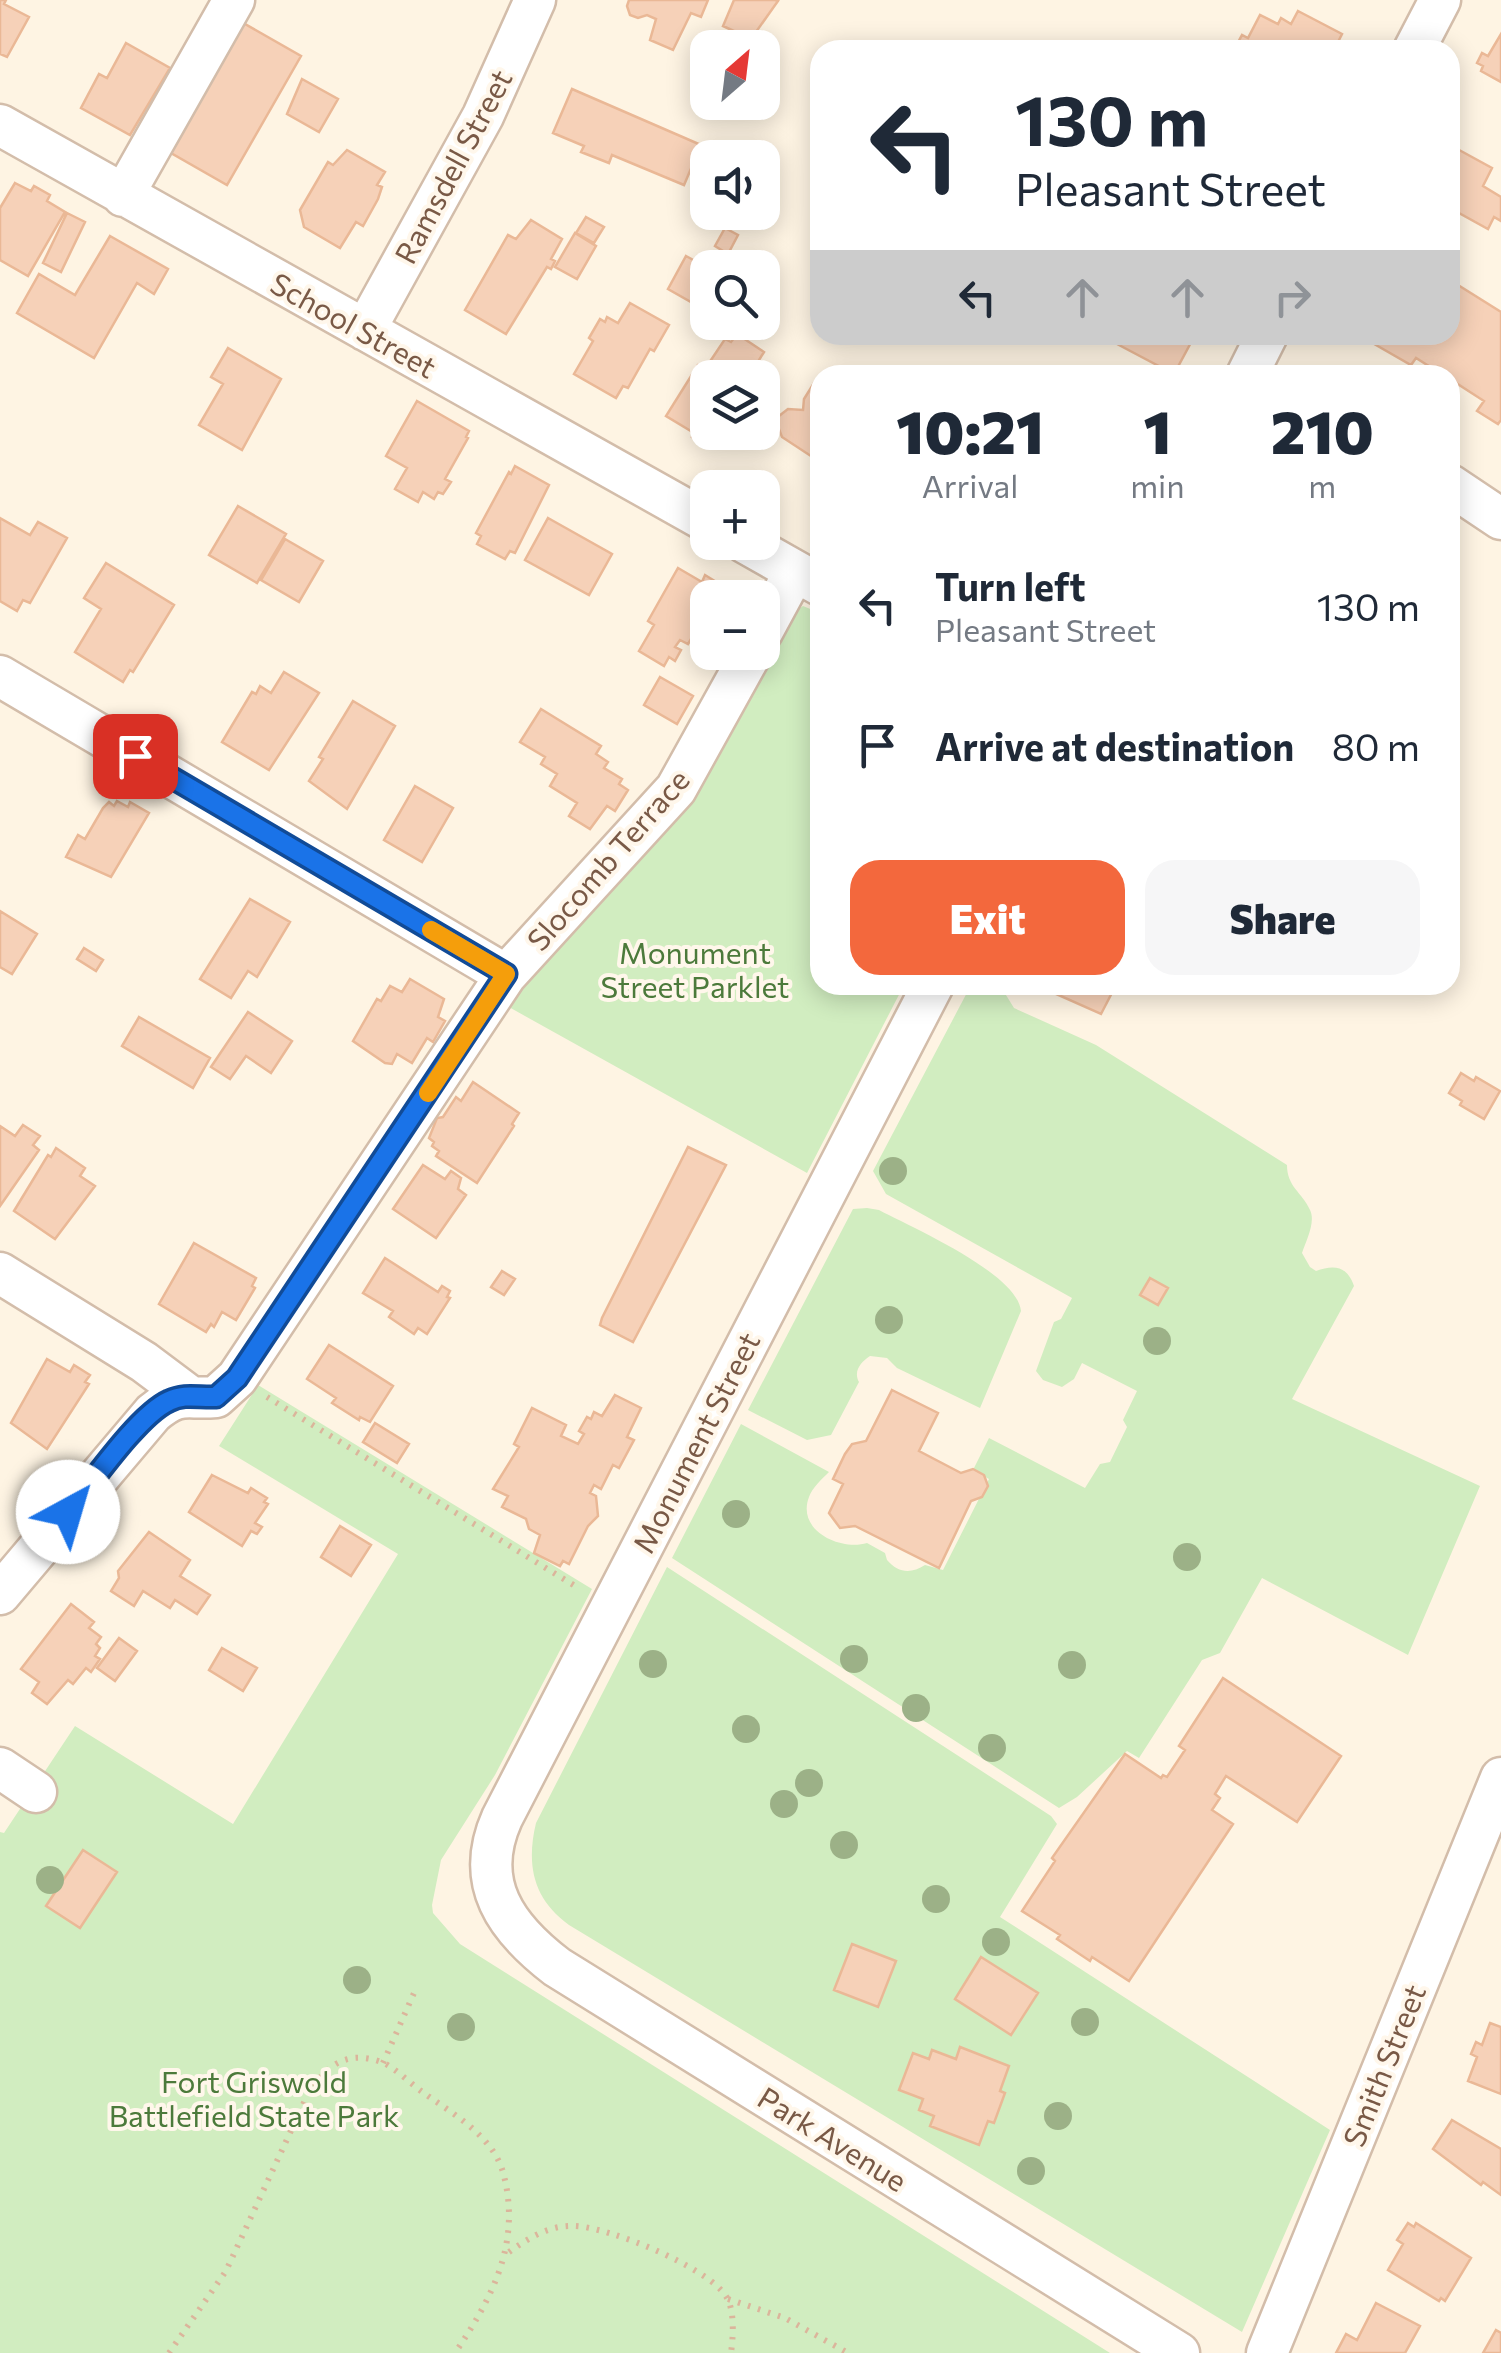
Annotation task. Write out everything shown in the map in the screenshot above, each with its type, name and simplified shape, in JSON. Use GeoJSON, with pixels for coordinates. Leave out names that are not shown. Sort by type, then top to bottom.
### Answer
{"type":"FeatureCollection","features":[{"type":"Feature","properties":{"kind":"street"},"geometry":{"type":"LineString","coordinates":[[123,196],[234,0]]}},
{"type":"Feature","properties":{"kind":"street","name":"Ramsdell Street"},"geometry":{"type":"LineString","coordinates":[[365,330],[483,116],[534,0]]}},
{"type":"Feature","properties":{"kind":"street"},"geometry":{"type":"LineString","coordinates":[[1419,40],[1440,0]]}},
{"type":"Feature","properties":{"kind":"street","name":"School Street"},"geometry":{"type":"LineString","coordinates":[[0,126],[690,512]]}},
{"type":"Feature","properties":{"kind":"street"},"geometry":{"type":"LineString","coordinates":[[1460,491],[1501,518]]}},
{"type":"Feature","properties":{"kind":"street"},"geometry":{"type":"LineString","coordinates":[[776,560],[808,578],[780,611]]}},
{"type":"Feature","properties":{"kind":"street","name":"Slocomb Terrace"},"geometry":{"type":"LineString","coordinates":[[237,1378],[506,974],[676,788],[742,670]]}},
{"type":"Feature","properties":{"kind":"street"},"geometry":{"type":"LineString","coordinates":[[0,676],[506,974]]}},
{"type":"Feature","properties":{"kind":"street","name":"Monument Street"},"geometry":{"type":"LineString","coordinates":[[501,1907],[493,1885],[490,1852],[502,1818],[928,995]]}},
{"type":"Feature","properties":{"kind":"street"},"geometry":{"type":"LineString","coordinates":[[0,1274],[144,1362],[188,1394]]}},
{"type":"Feature","properties":{"kind":"street"},"geometry":{"type":"LineString","coordinates":[[0,1594],[134,1432],[167,1401],[188,1394],[216,1397],[237,1378]]}},
{"type":"Feature","properties":{"kind":"street"},"geometry":{"type":"LineString","coordinates":[[0,1768],[36,1792]]}},
{"type":"Feature","properties":{"kind":"street","name":"Smith Street"},"geometry":{"type":"LineString","coordinates":[[1267,2353],[1501,1778]]}},
{"type":"Feature","properties":{"kind":"street","name":"Park Avenue"},"geometry":{"type":"LineString","coordinates":[[501,1907],[522,1937],[557,1967],[1179,2353]]}},
{"type":"Feature","properties":{"kind":"path"},"geometry":{"type":"LineString","coordinates":[[237,1378],[590,1595]]}},
{"type":"Feature","properties":{"kind":"path"},"geometry":{"type":"LineString","coordinates":[[382,2062],[414,1993]]}},
{"type":"Feature","properties":{"kind":"path"},"geometry":{"type":"LineString","coordinates":[[169,2353],[226,2271],[308,2094],[324,2072],[338,2062],[354,2058],[382,2062],[475,2131],[492,2150],[504,2173],[508,2253],[479,2316],[455,2353]]}},
{"type":"Feature","properties":{"kind":"path"},"geometry":{"type":"LineString","coordinates":[[508,2253],[543,2232],[572,2226],[611,2233],[674,2260],[728,2299],[784,2318],[848,2353]]}},
{"type":"Feature","properties":{"kind":"path"},"geometry":{"type":"LineString","coordinates":[[728,2299],[731,2353]]}},
{"type":"Feature","properties":{"kind":"green space","name":"Monument Street Parklet"},"geometry":{"type":"Polygon","coordinates":[[[803,606],[810,609],[810,995],[899,995],[807,1173],[498,1001],[696,789],[761,670],[780,670],[780,634],[791,614],[803,606]]]}},
{"type":"Feature","properties":{"kind":"green space"},"geometry":{"type":"Polygon","coordinates":[[[966,995],[1006,995],[1014,1008],[1096,1045],[1287,1165],[1289,1179],[1312,1215],[1302,1253],[1316,1271],[1339,1268],[1348,1274],[1354,1286],[1292,1399],[1480,1486],[1408,1655],[1262,1578],[1220,1653],[1202,1660],[1139,1758],[1127,1751],[1077,1797],[1059,1808],[672,1558],[741,1424],[829,1472],[809,1497],[809,1520],[815,1529],[845,1544],[867,1543],[905,1571],[925,1565],[943,1570],[989,1479],[973,1470],[989,1438],[1085,1488],[1100,1464],[1110,1462],[1127,1427],[1123,1420],[1137,1391],[1082,1363],[1074,1379],[1062,1387],[1043,1380],[1036,1371],[1054,1322],[1061,1319],[1072,1298],[886,1194],[873,1171],[966,995]]]}},
{"type":"Feature","properties":{"kind":"green space"},"geometry":{"type":"Polygon","coordinates":[[[867,1208],[915,1228],[983,1267],[1015,1296],[1021,1311],[980,1408],[897,1368],[887,1358],[870,1356],[859,1367],[859,1382],[831,1435],[807,1440],[748,1410],[853,1209],[867,1208]]]}},
{"type":"Feature","properties":{"kind":"green space","name":"Fort Griswold Battlefield State Park"},"geometry":{"type":"Polygon","coordinates":[[[258,1385],[592,1589],[495,1775],[441,1860],[433,1913],[460,1944],[1110,2353],[0,2353],[0,1832],[4,1833],[75,1726],[233,1824],[398,1554],[219,1446],[258,1385]]]}},
{"type":"Feature","properties":{"kind":"green space"},"geometry":{"type":"Polygon","coordinates":[[[667,1567],[1051,1816],[1057,1824],[1000,1917],[1330,2130],[1242,2332],[569,1925],[547,1904],[533,1867],[536,1823],[667,1567]]]}},
{"type":"Feature","properties":{"kind":"building"},"geometry":{"type":"Polygon","coordinates":[[[0,0],[6,0],[4,4],[29,17],[7,57],[0,54],[0,0]]]}},
{"type":"Feature","properties":{"kind":"building"},"geometry":{"type":"Polygon","coordinates":[[[629,0],[708,0],[701,17],[691,13],[673,50],[650,40],[656,19],[630,15],[629,0]]]}},
{"type":"Feature","properties":{"kind":"building"},"geometry":{"type":"Polygon","coordinates":[[[734,0],[778,1],[757,30],[723,26],[734,0]]]}},
{"type":"Feature","properties":{"kind":"building"},"geometry":{"type":"Polygon","coordinates":[[[1298,11],[1342,34],[1339,40],[1239,40],[1242,35],[1248,38],[1260,15],[1278,24],[1281,18],[1291,24],[1298,11]]]}},
{"type":"Feature","properties":{"kind":"building"},"geometry":{"type":"Polygon","coordinates":[[[238,20],[301,56],[227,185],[164,149],[238,20]]]}},
{"type":"Feature","properties":{"kind":"building"},"geometry":{"type":"Polygon","coordinates":[[[1501,34],[1501,82],[1481,71],[1483,66],[1477,63],[1482,53],[1488,56],[1501,34]]]}},
{"type":"Feature","properties":{"kind":"building"},"geometry":{"type":"Polygon","coordinates":[[[126,43],[170,68],[130,135],[81,108],[99,74],[107,78],[126,43]]]}},
{"type":"Feature","properties":{"kind":"building"},"geometry":{"type":"Polygon","coordinates":[[[302,79],[338,99],[319,132],[287,114],[302,79]]]}},
{"type":"Feature","properties":{"kind":"building"},"geometry":{"type":"Polygon","coordinates":[[[572,89],[690,140],[690,171],[684,185],[612,155],[609,163],[581,152],[584,146],[553,133],[572,89]]]}},
{"type":"Feature","properties":{"kind":"building"},"geometry":{"type":"Polygon","coordinates":[[[347,150],[385,172],[377,185],[382,187],[378,199],[363,226],[356,222],[340,248],[304,227],[300,210],[328,162],[333,165],[347,150]]]}},
{"type":"Feature","properties":{"kind":"building"},"geometry":{"type":"Polygon","coordinates":[[[1460,150],[1492,168],[1483,186],[1501,197],[1501,221],[1494,217],[1488,229],[1460,214],[1460,150]]]}},
{"type":"Feature","properties":{"kind":"building"},"geometry":{"type":"Polygon","coordinates":[[[15,183],[31,191],[34,186],[50,195],[47,201],[65,212],[28,276],[0,260],[0,208],[15,183]]]}},
{"type":"Feature","properties":{"kind":"building"},"geometry":{"type":"Polygon","coordinates":[[[67,213],[85,222],[61,272],[43,263],[67,213]]]}},
{"type":"Feature","properties":{"kind":"building"},"geometry":{"type":"Polygon","coordinates":[[[586,217],[604,227],[594,243],[576,233],[586,217]]]}},
{"type":"Feature","properties":{"kind":"building"},"geometry":{"type":"Polygon","coordinates":[[[531,220],[562,239],[551,259],[555,261],[551,269],[547,267],[506,334],[465,310],[508,235],[516,239],[531,220]]]}},
{"type":"Feature","properties":{"kind":"building"},"geometry":{"type":"Polygon","coordinates":[[[724,230],[738,235],[730,250],[715,246],[724,230]]]}},
{"type":"Feature","properties":{"kind":"building"},"geometry":{"type":"Polygon","coordinates":[[[575,233],[596,246],[577,279],[555,267],[575,233]]]}},
{"type":"Feature","properties":{"kind":"building"},"geometry":{"type":"Polygon","coordinates":[[[110,236],[168,269],[154,294],[137,283],[94,358],[17,313],[39,274],[75,295],[110,236]]]}},
{"type":"Feature","properties":{"kind":"building"},"geometry":{"type":"Polygon","coordinates":[[[686,256],[690,258],[690,301],[668,289],[686,256]]]}},
{"type":"Feature","properties":{"kind":"building"},"geometry":{"type":"Polygon","coordinates":[[[1460,286],[1501,312],[1501,420],[1498,424],[1477,411],[1484,401],[1460,385],[1460,365],[1427,365],[1416,358],[1411,365],[1376,345],[1460,345],[1460,286]]]}},
{"type":"Feature","properties":{"kind":"building"},"geometry":{"type":"Polygon","coordinates":[[[630,303],[669,325],[628,388],[623,386],[616,398],[574,374],[593,341],[589,338],[600,319],[605,322],[607,317],[618,323],[630,303]]]}},
{"type":"Feature","properties":{"kind":"building"},"geometry":{"type":"Polygon","coordinates":[[[724,340],[746,340],[764,352],[759,360],[711,360],[724,340]]]}},
{"type":"Feature","properties":{"kind":"building"},"geometry":{"type":"Polygon","coordinates":[[[1119,345],[1190,345],[1179,365],[1157,365],[1119,345]]]}},
{"type":"Feature","properties":{"kind":"building"},"geometry":{"type":"Polygon","coordinates":[[[228,348],[281,379],[242,450],[199,425],[223,384],[211,377],[228,348]]]}},
{"type":"Feature","properties":{"kind":"building"},"geometry":{"type":"Polygon","coordinates":[[[690,378],[690,431],[666,416],[690,378]]]}},
{"type":"Feature","properties":{"kind":"building"},"geometry":{"type":"Polygon","coordinates":[[[810,389],[810,455],[780,432],[780,415],[788,409],[803,410],[810,389]]]}},
{"type":"Feature","properties":{"kind":"building"},"geometry":{"type":"Polygon","coordinates":[[[417,401],[469,431],[445,479],[451,482],[443,494],[438,492],[434,499],[423,492],[418,502],[395,489],[407,468],[386,456],[417,401]]]}},
{"type":"Feature","properties":{"kind":"building"},"geometry":{"type":"Polygon","coordinates":[[[515,466],[549,485],[515,553],[510,551],[505,559],[477,544],[481,536],[476,533],[515,466]]]}},
{"type":"Feature","properties":{"kind":"building"},"geometry":{"type":"Polygon","coordinates":[[[238,506],[286,534],[257,583],[209,555],[238,506]]]}},
{"type":"Feature","properties":{"kind":"building"},"geometry":{"type":"Polygon","coordinates":[[[0,518],[30,535],[38,522],[67,538],[30,603],[23,600],[17,611],[0,601],[0,518]]]}},
{"type":"Feature","properties":{"kind":"building"},"geometry":{"type":"Polygon","coordinates":[[[548,518],[612,554],[589,595],[525,560],[548,518]]]}},
{"type":"Feature","properties":{"kind":"building"},"geometry":{"type":"Polygon","coordinates":[[[285,539],[323,561],[299,602],[261,580],[285,539]]]}},
{"type":"Feature","properties":{"kind":"building"},"geometry":{"type":"Polygon","coordinates":[[[106,563],[174,605],[123,682],[75,652],[101,609],[84,598],[106,563]]]}},
{"type":"Feature","properties":{"kind":"building"},"geometry":{"type":"Polygon","coordinates":[[[678,568],[699,580],[690,580],[690,641],[688,644],[680,640],[675,647],[681,650],[675,661],[669,657],[664,666],[639,651],[654,625],[648,621],[678,568]]]}},
{"type":"Feature","properties":{"kind":"building"},"geometry":{"type":"Polygon","coordinates":[[[284,672],[319,693],[269,770],[222,742],[252,692],[256,694],[260,686],[271,693],[284,672]]]}},
{"type":"Feature","properties":{"kind":"building"},"geometry":{"type":"Polygon","coordinates":[[[660,677],[693,696],[677,724],[644,705],[660,677]]]}},
{"type":"Feature","properties":{"kind":"building"},"geometry":{"type":"Polygon","coordinates":[[[353,701],[395,726],[347,809],[309,781],[353,701]]]}},
{"type":"Feature","properties":{"kind":"building"},"geometry":{"type":"Polygon","coordinates":[[[541,709],[601,746],[596,754],[608,762],[604,768],[622,779],[619,784],[628,790],[615,811],[607,806],[590,829],[569,816],[577,803],[550,786],[557,774],[541,764],[545,757],[520,742],[541,709]]]}},
{"type":"Feature","properties":{"kind":"building"},"geometry":{"type":"Polygon","coordinates":[[[415,786],[453,808],[422,862],[384,840],[415,786]]]}},
{"type":"Feature","properties":{"kind":"building"},"geometry":{"type":"Polygon","coordinates":[[[117,801],[128,807],[130,802],[149,813],[111,877],[66,857],[78,835],[85,839],[103,808],[109,802],[114,806],[117,801]]]}},
{"type":"Feature","properties":{"kind":"building"},"geometry":{"type":"Polygon","coordinates":[[[250,899],[290,922],[257,977],[248,971],[231,998],[200,979],[250,899]]]}},
{"type":"Feature","properties":{"kind":"building"},"geometry":{"type":"Polygon","coordinates":[[[0,911],[37,934],[12,974],[0,967],[0,911]]]}},
{"type":"Feature","properties":{"kind":"building"},"geometry":{"type":"Polygon","coordinates":[[[84,948],[103,960],[96,971],[77,959],[84,948]]]}},
{"type":"Feature","properties":{"kind":"building"},"geometry":{"type":"Polygon","coordinates":[[[410,979],[444,999],[438,1017],[445,1021],[433,1042],[427,1038],[412,1063],[397,1054],[392,1064],[385,1063],[353,1041],[377,999],[381,1001],[390,986],[402,992],[410,979]]]}},
{"type":"Feature","properties":{"kind":"building"},"geometry":{"type":"Polygon","coordinates":[[[1058,995],[1111,995],[1101,1014],[1058,995]]]}},
{"type":"Feature","properties":{"kind":"building"},"geometry":{"type":"Polygon","coordinates":[[[248,1012],[292,1041],[271,1073],[246,1056],[230,1079],[211,1067],[248,1012]]]}},
{"type":"Feature","properties":{"kind":"building"},"geometry":{"type":"Polygon","coordinates":[[[139,1017],[210,1058],[193,1088],[122,1046],[139,1017]]]}},
{"type":"Feature","properties":{"kind":"building"},"geometry":{"type":"Polygon","coordinates":[[[1461,1073],[1500,1091],[1484,1119],[1460,1105],[1462,1101],[1449,1093],[1461,1073]]]}},
{"type":"Feature","properties":{"kind":"building"},"geometry":{"type":"Polygon","coordinates":[[[473,1082],[519,1113],[477,1183],[436,1156],[439,1151],[429,1138],[437,1118],[443,1117],[456,1097],[461,1101],[473,1082]]]}},
{"type":"Feature","properties":{"kind":"building"},"geometry":{"type":"Polygon","coordinates":[[[23,1125],[40,1136],[33,1145],[39,1150],[0,1206],[0,1126],[15,1136],[23,1125]]]}},
{"type":"Feature","properties":{"kind":"building"},"geometry":{"type":"Polygon","coordinates":[[[688,1147],[726,1165],[633,1342],[600,1325],[688,1147]]]}},
{"type":"Feature","properties":{"kind":"building"},"geometry":{"type":"Polygon","coordinates":[[[56,1148],[85,1168],[80,1176],[95,1186],[55,1239],[14,1211],[56,1148]]]}},
{"type":"Feature","properties":{"kind":"building"},"geometry":{"type":"Polygon","coordinates":[[[423,1165],[445,1179],[451,1171],[461,1178],[458,1189],[466,1195],[436,1238],[393,1209],[423,1165]]]}},
{"type":"Feature","properties":{"kind":"building"},"geometry":{"type":"Polygon","coordinates":[[[194,1243],[256,1278],[252,1286],[255,1288],[236,1320],[222,1312],[214,1327],[211,1324],[206,1332],[159,1304],[194,1243]]]}},
{"type":"Feature","properties":{"kind":"building"},"geometry":{"type":"Polygon","coordinates":[[[385,1258],[438,1292],[442,1286],[450,1291],[450,1298],[427,1334],[418,1328],[414,1334],[389,1317],[393,1311],[363,1293],[385,1258]]]}},
{"type":"Feature","properties":{"kind":"building"},"geometry":{"type":"Polygon","coordinates":[[[502,1271],[515,1279],[504,1295],[491,1287],[502,1271]]]}},
{"type":"Feature","properties":{"kind":"building"},"geometry":{"type":"Polygon","coordinates":[[[1150,1278],[1168,1288],[1158,1305],[1140,1295],[1150,1278]]]}},
{"type":"Feature","properties":{"kind":"building"},"geometry":{"type":"Polygon","coordinates":[[[329,1345],[393,1386],[370,1422],[360,1417],[359,1420],[332,1403],[336,1398],[307,1379],[329,1345]]]}},
{"type":"Feature","properties":{"kind":"building"},"geometry":{"type":"Polygon","coordinates":[[[47,1359],[70,1372],[74,1365],[90,1375],[85,1382],[89,1384],[47,1449],[11,1423],[47,1359]]]}},
{"type":"Feature","properties":{"kind":"building"},"geometry":{"type":"Polygon","coordinates":[[[892,1390],[938,1413],[919,1451],[961,1473],[973,1469],[984,1475],[988,1486],[982,1497],[971,1501],[939,1568],[855,1526],[840,1528],[829,1513],[843,1484],[833,1479],[845,1454],[852,1444],[866,1441],[892,1390]]]}},
{"type":"Feature","properties":{"kind":"building"},"geometry":{"type":"Polygon","coordinates":[[[615,1395],[641,1408],[627,1437],[634,1440],[619,1468],[613,1465],[601,1489],[594,1485],[590,1493],[596,1496],[598,1516],[588,1526],[569,1564],[563,1561],[560,1566],[534,1553],[540,1535],[529,1529],[526,1519],[502,1507],[508,1496],[493,1489],[519,1447],[514,1444],[532,1408],[566,1425],[561,1436],[578,1444],[584,1434],[579,1431],[587,1417],[591,1419],[594,1412],[602,1416],[615,1395]]]}},
{"type":"Feature","properties":{"kind":"building"},"geometry":{"type":"Polygon","coordinates":[[[375,1423],[409,1444],[397,1463],[363,1442],[375,1423]]]}},
{"type":"Feature","properties":{"kind":"building"},"geometry":{"type":"Polygon","coordinates":[[[212,1475],[248,1493],[251,1488],[267,1498],[264,1502],[268,1504],[255,1523],[262,1527],[257,1534],[251,1531],[242,1546],[189,1512],[212,1475]]]}},
{"type":"Feature","properties":{"kind":"building"},"geometry":{"type":"Polygon","coordinates":[[[340,1526],[371,1545],[351,1576],[321,1557],[340,1526]]]}},
{"type":"Feature","properties":{"kind":"building"},"geometry":{"type":"Polygon","coordinates":[[[149,1532],[190,1560],[180,1576],[210,1595],[197,1614],[175,1600],[170,1608],[143,1591],[134,1606],[111,1591],[119,1578],[118,1571],[149,1532]]]}},
{"type":"Feature","properties":{"kind":"building"},"geometry":{"type":"Polygon","coordinates":[[[71,1604],[94,1622],[89,1628],[101,1637],[95,1656],[100,1659],[91,1672],[86,1668],[73,1684],[68,1680],[47,1704],[32,1693],[39,1682],[21,1669],[71,1604]]]}},
{"type":"Feature","properties":{"kind":"building"},"geometry":{"type":"Polygon","coordinates":[[[119,1638],[137,1651],[115,1681],[97,1668],[119,1638]]]}},
{"type":"Feature","properties":{"kind":"building"},"geometry":{"type":"Polygon","coordinates":[[[222,1648],[257,1668],[243,1691],[209,1670],[222,1648]]]}},
{"type":"Feature","properties":{"kind":"building"},"geometry":{"type":"Polygon","coordinates":[[[1223,1678],[1341,1756],[1297,1822],[1226,1776],[1215,1794],[1220,1798],[1212,1810],[1233,1824],[1129,1981],[1092,1957],[1090,1961],[1057,1939],[1060,1935],[1022,1911],[1055,1861],[1052,1858],[1125,1754],[1161,1778],[1167,1777],[1185,1750],[1179,1746],[1223,1678]]]}},
{"type":"Feature","properties":{"kind":"building"},"geometry":{"type":"Polygon","coordinates":[[[83,1850],[117,1872],[80,1928],[46,1906],[83,1850]]]}},
{"type":"Feature","properties":{"kind":"building"},"geometry":{"type":"Polygon","coordinates":[[[852,1944],[896,1961],[878,2007],[834,1990],[852,1944]]]}},
{"type":"Feature","properties":{"kind":"building"},"geometry":{"type":"Polygon","coordinates":[[[981,1957],[1038,1993],[1011,2035],[955,1999],[981,1957]]]}},
{"type":"Feature","properties":{"kind":"building"},"geometry":{"type":"Polygon","coordinates":[[[1490,2023],[1501,2027],[1501,2094],[1468,2081],[1477,2057],[1471,2054],[1476,2042],[1482,2045],[1490,2023]]]}},
{"type":"Feature","properties":{"kind":"building"},"geometry":{"type":"Polygon","coordinates":[[[960,2047],[1009,2066],[1000,2091],[1005,2093],[994,2123],[988,2121],[979,2145],[930,2126],[934,2116],[919,2110],[923,2099],[899,2090],[913,2053],[929,2059],[932,2050],[956,2059],[960,2047]]]}},
{"type":"Feature","properties":{"kind":"building"},"geometry":{"type":"Polygon","coordinates":[[[1452,2120],[1501,2149],[1501,2195],[1433,2149],[1452,2120]]]}},
{"type":"Feature","properties":{"kind":"building"},"geometry":{"type":"Polygon","coordinates":[[[1408,2223],[1414,2227],[1416,2223],[1471,2258],[1445,2301],[1388,2270],[1403,2244],[1397,2240],[1408,2223]]]}},
{"type":"Feature","properties":{"kind":"building"},"geometry":{"type":"Polygon","coordinates":[[[1376,2303],[1420,2326],[1405,2353],[1336,2353],[1346,2334],[1357,2340],[1376,2303]]]}},
{"type":"Feature","properties":{"kind":"building"},"geometry":{"type":"Polygon","coordinates":[[[1496,2330],[1501,2333],[1501,2353],[1483,2353],[1496,2330]]]}},
{"type":"Feature","properties":{"kind":"slow traffic"},"geometry":{"type":"LineString","coordinates":[[428,1093],[506,974],[431,930]]}},
{"type":"Feature","properties":{"kind":"route"},"geometry":{"type":"LineString","coordinates":[[68,1512],[134,1432],[167,1401],[188,1394],[216,1397],[237,1378],[506,974],[135,756]]}}]}
